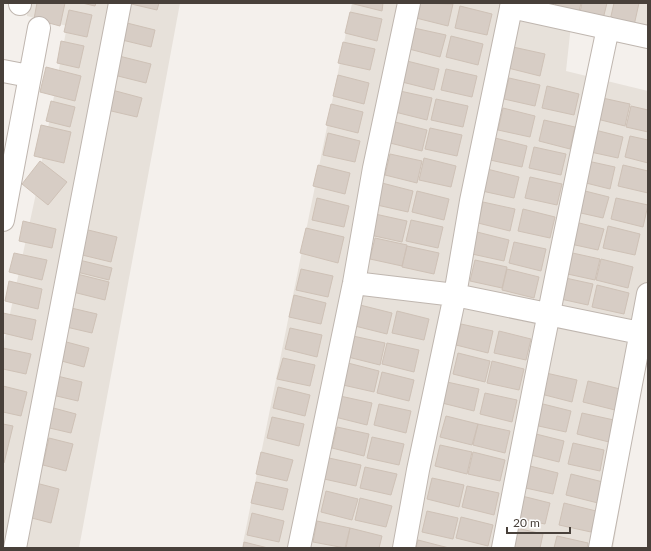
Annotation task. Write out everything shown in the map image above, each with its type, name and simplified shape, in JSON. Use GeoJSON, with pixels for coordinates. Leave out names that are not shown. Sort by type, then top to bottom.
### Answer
{"type":"FeatureCollection","features":[{"type":"Feature","properties":{"kind":"street"},"geometry":{"type":"LineString","coordinates":[[15,548],[120,3]]}},
{"type":"Feature","properties":{"kind":"street"},"geometry":{"type":"LineString","coordinates":[[300,548],[354,283],[374,168],[409,3]]}},
{"type":"Feature","properties":{"kind":"street"},"geometry":{"type":"LineString","coordinates":[[404,548],[418,470],[455,295],[471,201],[511,5],[648,37]]}},
{"type":"Feature","properties":{"kind":"street"},"geometry":{"type":"LineString","coordinates":[[3,220],[5,195],[39,28]]}},
{"type":"Feature","properties":{"kind":"street"},"geometry":{"type":"LineString","coordinates":[[503,548],[569,208],[608,28]]}},
{"type":"Feature","properties":{"kind":"street"},"geometry":{"type":"LineString","coordinates":[[3,71],[29,76]]}},
{"type":"Feature","properties":{"kind":"street"},"geometry":{"type":"LineString","coordinates":[[354,283],[455,295],[549,316],[640,333]]}},
{"type":"Feature","properties":{"kind":"street"},"geometry":{"type":"LineString","coordinates":[[600,548],[648,294]]}},
{"type":"Feature","properties":{"kind":"shaded area"},"geometry":{"type":"Polygon","coordinates":[[[27,3],[180,3],[79,548],[3,548],[3,346],[35,198],[67,26],[27,16],[27,3]]]}},
{"type":"Feature","properties":{"kind":"shaded area"},"geometry":{"type":"Polygon","coordinates":[[[352,3],[648,3],[648,39],[571,25],[566,71],[648,91],[648,367],[644,368],[613,548],[242,548],[352,3]]]}},
{"type":"Feature","properties":{"kind":"building"},"geometry":{"type":"Polygon","coordinates":[[[37,3],[65,3],[60,26],[34,19],[37,3]]]}},
{"type":"Feature","properties":{"kind":"building"},"geometry":{"type":"Polygon","coordinates":[[[82,3],[96,3],[95,6],[82,3]]]}},
{"type":"Feature","properties":{"kind":"building"},"geometry":{"type":"Polygon","coordinates":[[[127,3],[159,3],[157,10],[127,3]]]}},
{"type":"Feature","properties":{"kind":"building"},"geometry":{"type":"Polygon","coordinates":[[[350,3],[383,3],[382,11],[350,3]]]}},
{"type":"Feature","properties":{"kind":"building"},"geometry":{"type":"Polygon","coordinates":[[[419,3],[453,4],[448,26],[416,18],[419,3]]]}},
{"type":"Feature","properties":{"kind":"building"},"geometry":{"type":"Polygon","coordinates":[[[556,3],[581,3],[578,16],[554,11],[556,3]]]}},
{"type":"Feature","properties":{"kind":"building"},"geometry":{"type":"Polygon","coordinates":[[[582,3],[607,3],[602,23],[579,17],[582,3]]]}},
{"type":"Feature","properties":{"kind":"building"},"geometry":{"type":"Polygon","coordinates":[[[614,3],[639,3],[633,30],[609,25],[614,3]]]}},
{"type":"Feature","properties":{"kind":"building"},"geometry":{"type":"Polygon","coordinates":[[[460,6],[492,14],[487,35],[455,28],[460,6]]]}},
{"type":"Feature","properties":{"kind":"building"},"geometry":{"type":"Polygon","coordinates":[[[69,10],[92,15],[87,37],[64,32],[69,10]]]}},
{"type":"Feature","properties":{"kind":"building"},"geometry":{"type":"Polygon","coordinates":[[[350,12],[382,19],[377,41],[345,33],[350,12]]]}},
{"type":"Feature","properties":{"kind":"building"},"geometry":{"type":"Polygon","coordinates":[[[123,22],[155,30],[151,47],[118,39],[123,22]]]}},
{"type":"Feature","properties":{"kind":"building"},"geometry":{"type":"Polygon","coordinates":[[[414,28],[446,35],[440,57],[409,49],[414,28]]]}},
{"type":"Feature","properties":{"kind":"building"},"geometry":{"type":"Polygon","coordinates":[[[451,36],[483,44],[478,65],[446,57],[451,36]]]}},
{"type":"Feature","properties":{"kind":"building"},"geometry":{"type":"Polygon","coordinates":[[[61,41],[84,46],[79,68],[57,63],[61,41]]]}},
{"type":"Feature","properties":{"kind":"building"},"geometry":{"type":"Polygon","coordinates":[[[343,42],[375,49],[370,70],[338,63],[343,42]]]}},
{"type":"Feature","properties":{"kind":"building"},"geometry":{"type":"Polygon","coordinates":[[[513,47],[545,54],[540,76],[508,68],[513,47]]]}},
{"type":"Feature","properties":{"kind":"building"},"geometry":{"type":"Polygon","coordinates":[[[115,55],[151,64],[146,83],[110,74],[115,55]]]}},
{"type":"Feature","properties":{"kind":"building"},"geometry":{"type":"Polygon","coordinates":[[[407,61],[439,69],[434,90],[402,82],[407,61]]]}},
{"type":"Feature","properties":{"kind":"building"},"geometry":{"type":"Polygon","coordinates":[[[46,67],[81,76],[75,101],[40,92],[46,67]]]}},
{"type":"Feature","properties":{"kind":"building"},"geometry":{"type":"Polygon","coordinates":[[[446,69],[477,76],[472,97],[441,90],[446,69]]]}},
{"type":"Feature","properties":{"kind":"building"},"geometry":{"type":"Polygon","coordinates":[[[338,75],[369,83],[364,104],[333,96],[338,75]]]}},
{"type":"Feature","properties":{"kind":"building"},"geometry":{"type":"Polygon","coordinates":[[[509,78],[540,85],[535,106],[504,99],[509,78]]]}},
{"type":"Feature","properties":{"kind":"building"},"geometry":{"type":"Polygon","coordinates":[[[547,86],[579,94],[574,115],[542,108],[547,86]]]}},
{"type":"Feature","properties":{"kind":"building"},"geometry":{"type":"Polygon","coordinates":[[[112,90],[142,98],[137,117],[107,110],[112,90]]]}},
{"type":"Feature","properties":{"kind":"building"},"geometry":{"type":"Polygon","coordinates":[[[400,91],[432,98],[427,120],[395,112],[400,91]]]}},
{"type":"Feature","properties":{"kind":"building"},"geometry":{"type":"Polygon","coordinates":[[[598,97],[630,104],[625,126],[593,118],[598,97]]]}},
{"type":"Feature","properties":{"kind":"building"},"geometry":{"type":"Polygon","coordinates":[[[436,99],[468,106],[463,127],[431,120],[436,99]]]}},
{"type":"Feature","properties":{"kind":"building"},"geometry":{"type":"Polygon","coordinates":[[[51,101],[75,107],[70,127],[46,121],[51,101]]]}},
{"type":"Feature","properties":{"kind":"building"},"geometry":{"type":"Polygon","coordinates":[[[331,104],[363,112],[358,133],[326,125],[331,104]]]}},
{"type":"Feature","properties":{"kind":"building"},"geometry":{"type":"Polygon","coordinates":[[[631,106],[648,110],[648,132],[626,127],[631,106]]]}},
{"type":"Feature","properties":{"kind":"building"},"geometry":{"type":"Polygon","coordinates":[[[503,108],[535,116],[530,137],[498,130],[503,108]]]}},
{"type":"Feature","properties":{"kind":"building"},"geometry":{"type":"Polygon","coordinates":[[[544,120],[575,127],[570,149],[539,141],[544,120]]]}},
{"type":"Feature","properties":{"kind":"building"},"geometry":{"type":"Polygon","coordinates":[[[395,122],[427,130],[422,151],[390,143],[395,122]]]}},
{"type":"Feature","properties":{"kind":"building"},"geometry":{"type":"Polygon","coordinates":[[[41,125],[71,132],[64,163],[34,156],[41,125]]]}},
{"type":"Feature","properties":{"kind":"building"},"geometry":{"type":"Polygon","coordinates":[[[430,128],[462,135],[457,156],[425,149],[430,128]]]}},
{"type":"Feature","properties":{"kind":"building"},"geometry":{"type":"Polygon","coordinates":[[[591,129],[623,137],[618,158],[586,151],[591,129]]]}},
{"type":"Feature","properties":{"kind":"building"},"geometry":{"type":"Polygon","coordinates":[[[328,133],[360,141],[355,162],[323,155],[328,133]]]}},
{"type":"Feature","properties":{"kind":"building"},"geometry":{"type":"Polygon","coordinates":[[[630,136],[648,140],[648,163],[625,157],[630,136]]]}},
{"type":"Feature","properties":{"kind":"building"},"geometry":{"type":"Polygon","coordinates":[[[495,138],[527,146],[522,167],[490,160],[495,138]]]}},
{"type":"Feature","properties":{"kind":"building"},"geometry":{"type":"Polygon","coordinates":[[[534,147],[566,154],[561,175],[529,168],[534,147]]]}},
{"type":"Feature","properties":{"kind":"building"},"geometry":{"type":"Polygon","coordinates":[[[390,154],[422,161],[417,183],[385,175],[390,154]]]}},
{"type":"Feature","properties":{"kind":"building"},"geometry":{"type":"Polygon","coordinates":[[[424,158],[456,166],[451,187],[419,180],[424,158]]]}},
{"type":"Feature","properties":{"kind":"building"},"geometry":{"type":"Polygon","coordinates":[[[583,160],[615,167],[610,189],[578,181],[583,160]]]}},
{"type":"Feature","properties":{"kind":"building"},"geometry":{"type":"Polygon","coordinates":[[[40,161],[67,182],[48,205],[22,184],[40,161]]]}},
{"type":"Feature","properties":{"kind":"building"},"geometry":{"type":"Polygon","coordinates":[[[318,165],[350,173],[345,194],[313,186],[318,165]]]}},
{"type":"Feature","properties":{"kind":"building"},"geometry":{"type":"Polygon","coordinates":[[[623,165],[648,171],[648,193],[618,186],[623,165]]]}},
{"type":"Feature","properties":{"kind":"building"},"geometry":{"type":"Polygon","coordinates":[[[487,169],[519,177],[514,198],[482,191],[487,169]]]}},
{"type":"Feature","properties":{"kind":"building"},"geometry":{"type":"Polygon","coordinates":[[[530,177],[562,184],[557,205],[525,198],[530,177]]]}},
{"type":"Feature","properties":{"kind":"building"},"geometry":{"type":"Polygon","coordinates":[[[382,183],[413,191],[408,212],[377,205],[382,183]]]}},
{"type":"Feature","properties":{"kind":"building"},"geometry":{"type":"Polygon","coordinates":[[[577,189],[609,197],[603,218],[572,211],[577,189]]]}},
{"type":"Feature","properties":{"kind":"building"},"geometry":{"type":"Polygon","coordinates":[[[417,191],[449,199],[444,220],[412,212],[417,191]]]}},
{"type":"Feature","properties":{"kind":"building"},"geometry":{"type":"Polygon","coordinates":[[[317,198],[349,206],[344,227],[312,220],[317,198]]]}},
{"type":"Feature","properties":{"kind":"building"},"geometry":{"type":"Polygon","coordinates":[[[616,198],[648,205],[643,227],[611,219],[616,198]]]}},
{"type":"Feature","properties":{"kind":"building"},"geometry":{"type":"Polygon","coordinates":[[[483,202],[515,209],[510,231],[478,223],[483,202]]]}},
{"type":"Feature","properties":{"kind":"building"},"geometry":{"type":"Polygon","coordinates":[[[523,209],[555,217],[550,238],[518,231],[523,209]]]}},
{"type":"Feature","properties":{"kind":"building"},"geometry":{"type":"Polygon","coordinates":[[[375,214],[407,221],[402,242],[370,235],[375,214]]]}},
{"type":"Feature","properties":{"kind":"building"},"geometry":{"type":"Polygon","coordinates":[[[411,220],[443,227],[438,248],[406,241],[411,220]]]}},
{"type":"Feature","properties":{"kind":"building"},"geometry":{"type":"Polygon","coordinates":[[[23,221],[56,229],[52,248],[19,241],[23,221]]]}},
{"type":"Feature","properties":{"kind":"building"},"geometry":{"type":"Polygon","coordinates":[[[571,221],[604,229],[598,250],[566,243],[571,221]]]}},
{"type":"Feature","properties":{"kind":"building"},"geometry":{"type":"Polygon","coordinates":[[[608,226],[640,234],[635,255],[603,248],[608,226]]]}},
{"type":"Feature","properties":{"kind":"building"},"geometry":{"type":"Polygon","coordinates":[[[306,228],[344,237],[338,263],[300,253],[306,228]]]}},
{"type":"Feature","properties":{"kind":"building"},"geometry":{"type":"Polygon","coordinates":[[[84,229],[117,237],[111,262],[78,254],[84,229]]]}},
{"type":"Feature","properties":{"kind":"building"},"geometry":{"type":"Polygon","coordinates":[[[477,232],[509,240],[504,261],[472,254],[477,232]]]}},
{"type":"Feature","properties":{"kind":"building"},"geometry":{"type":"Polygon","coordinates":[[[375,238],[407,245],[402,266],[370,259],[375,238]]]}},
{"type":"Feature","properties":{"kind":"building"},"geometry":{"type":"Polygon","coordinates":[[[514,242],[546,249],[541,271],[509,263],[514,242]]]}},
{"type":"Feature","properties":{"kind":"building"},"geometry":{"type":"Polygon","coordinates":[[[407,246],[439,253],[434,274],[402,267],[407,246]]]}},
{"type":"Feature","properties":{"kind":"building"},"geometry":{"type":"Polygon","coordinates":[[[568,252],[600,259],[595,280],[563,273],[568,252]]]}},
{"type":"Feature","properties":{"kind":"building"},"geometry":{"type":"Polygon","coordinates":[[[14,253],[47,260],[42,280],[9,272],[14,253]]]}},
{"type":"Feature","properties":{"kind":"building"},"geometry":{"type":"Polygon","coordinates":[[[75,259],[112,268],[109,280],[73,271],[75,259]]]}},
{"type":"Feature","properties":{"kind":"building"},"geometry":{"type":"Polygon","coordinates":[[[601,259],[633,267],[628,288],[596,280],[601,259]]]}},
{"type":"Feature","properties":{"kind":"building"},"geometry":{"type":"Polygon","coordinates":[[[475,260],[507,267],[502,288],[470,281],[475,260]]]}},
{"type":"Feature","properties":{"kind":"building"},"geometry":{"type":"Polygon","coordinates":[[[301,269],[333,276],[328,297],[296,290],[301,269]]]}},
{"type":"Feature","properties":{"kind":"building"},"geometry":{"type":"Polygon","coordinates":[[[507,269],[539,277],[534,298],[502,290],[507,269]]]}},
{"type":"Feature","properties":{"kind":"building"},"geometry":{"type":"Polygon","coordinates":[[[73,273],[109,282],[105,300],[69,291],[73,273]]]}},
{"type":"Feature","properties":{"kind":"building"},"geometry":{"type":"Polygon","coordinates":[[[561,277],[593,284],[588,305],[556,298],[561,277]]]}},
{"type":"Feature","properties":{"kind":"building"},"geometry":{"type":"Polygon","coordinates":[[[9,281],[42,289],[38,309],[5,301],[9,281]]]}},
{"type":"Feature","properties":{"kind":"building"},"geometry":{"type":"Polygon","coordinates":[[[597,285],[629,293],[624,314],[592,307],[597,285]]]}},
{"type":"Feature","properties":{"kind":"building"},"geometry":{"type":"Polygon","coordinates":[[[294,295],[326,303],[321,324],[289,317],[294,295]]]}},
{"type":"Feature","properties":{"kind":"building"},"geometry":{"type":"Polygon","coordinates":[[[360,305],[392,313],[387,334],[355,326],[360,305]]]}},
{"type":"Feature","properties":{"kind":"building"},"geometry":{"type":"Polygon","coordinates":[[[67,307],[97,314],[92,333],[62,326],[67,307]]]}},
{"type":"Feature","properties":{"kind":"building"},"geometry":{"type":"Polygon","coordinates":[[[397,311],[429,319],[424,340],[392,333],[397,311]]]}},
{"type":"Feature","properties":{"kind":"building"},"geometry":{"type":"Polygon","coordinates":[[[3,313],[36,320],[32,340],[3,333],[3,313]]]}},
{"type":"Feature","properties":{"kind":"building"},"geometry":{"type":"Polygon","coordinates":[[[461,324],[493,331],[488,353],[456,345],[461,324]]]}},
{"type":"Feature","properties":{"kind":"building"},"geometry":{"type":"Polygon","coordinates":[[[290,328],[322,335],[317,357],[285,349],[290,328]]]}},
{"type":"Feature","properties":{"kind":"building"},"geometry":{"type":"Polygon","coordinates":[[[499,331],[531,339],[526,360],[494,353],[499,331]]]}},
{"type":"Feature","properties":{"kind":"building"},"geometry":{"type":"Polygon","coordinates":[[[353,336],[385,343],[380,365],[348,357],[353,336]]]}},
{"type":"Feature","properties":{"kind":"building"},"geometry":{"type":"Polygon","coordinates":[[[59,340],[89,348],[84,367],[54,359],[59,340]]]}},
{"type":"Feature","properties":{"kind":"building"},"geometry":{"type":"Polygon","coordinates":[[[387,343],[419,350],[414,372],[382,364],[387,343]]]}},
{"type":"Feature","properties":{"kind":"building"},"geometry":{"type":"Polygon","coordinates":[[[3,348],[31,354],[26,374],[3,369],[3,348]]]}},
{"type":"Feature","properties":{"kind":"building"},"geometry":{"type":"Polygon","coordinates":[[[458,353],[490,361],[485,382],[453,374],[458,353]]]}},
{"type":"Feature","properties":{"kind":"building"},"geometry":{"type":"Polygon","coordinates":[[[283,358],[315,365],[310,386],[277,379],[283,358]]]}},
{"type":"Feature","properties":{"kind":"building"},"geometry":{"type":"Polygon","coordinates":[[[492,361],[524,369],[519,390],[487,383],[492,361]]]}},
{"type":"Feature","properties":{"kind":"building"},"geometry":{"type":"Polygon","coordinates":[[[348,363],[379,371],[374,392],[343,385],[348,363]]]}},
{"type":"Feature","properties":{"kind":"building"},"geometry":{"type":"Polygon","coordinates":[[[382,372],[414,380],[409,401],[377,393],[382,372]]]}},
{"type":"Feature","properties":{"kind":"building"},"geometry":{"type":"Polygon","coordinates":[[[546,373],[577,380],[572,402],[541,394],[546,373]]]}},
{"type":"Feature","properties":{"kind":"building"},"geometry":{"type":"Polygon","coordinates":[[[53,375],[82,382],[78,401],[48,394],[53,375]]]}},
{"type":"Feature","properties":{"kind":"building"},"geometry":{"type":"Polygon","coordinates":[[[588,381],[620,389],[615,410],[583,402],[588,381]]]}},
{"type":"Feature","properties":{"kind":"building"},"geometry":{"type":"Polygon","coordinates":[[[447,382],[479,389],[474,411],[442,403],[447,382]]]}},
{"type":"Feature","properties":{"kind":"building"},"geometry":{"type":"Polygon","coordinates":[[[3,386],[27,392],[21,416],[3,412],[3,386]]]}},
{"type":"Feature","properties":{"kind":"building"},"geometry":{"type":"Polygon","coordinates":[[[278,387],[310,395],[305,416],[273,408],[278,387]]]}},
{"type":"Feature","properties":{"kind":"building"},"geometry":{"type":"Polygon","coordinates":[[[485,393],[517,400],[512,422],[480,414],[485,393]]]}},
{"type":"Feature","properties":{"kind":"building"},"geometry":{"type":"Polygon","coordinates":[[[340,396],[372,403],[367,425],[335,417],[340,396]]]}},
{"type":"Feature","properties":{"kind":"building"},"geometry":{"type":"Polygon","coordinates":[[[539,403],[571,411],[566,432],[534,425],[539,403]]]}},
{"type":"Feature","properties":{"kind":"building"},"geometry":{"type":"Polygon","coordinates":[[[379,404],[411,411],[406,433],[374,425],[379,404]]]}},
{"type":"Feature","properties":{"kind":"building"},"geometry":{"type":"Polygon","coordinates":[[[46,406],[76,414],[71,433],[41,426],[46,406]]]}},
{"type":"Feature","properties":{"kind":"building"},"geometry":{"type":"Polygon","coordinates":[[[582,413],[614,420],[609,442],[577,434],[582,413]]]}},
{"type":"Feature","properties":{"kind":"building"},"geometry":{"type":"Polygon","coordinates":[[[446,416],[478,424],[472,445],[440,437],[446,416]]]}},
{"type":"Feature","properties":{"kind":"building"},"geometry":{"type":"Polygon","coordinates":[[[272,417],[304,424],[299,446],[267,438],[272,417]]]}},
{"type":"Feature","properties":{"kind":"building"},"geometry":{"type":"Polygon","coordinates":[[[3,424],[13,426],[4,463],[3,462],[3,424]]]}},
{"type":"Feature","properties":{"kind":"building"},"geometry":{"type":"Polygon","coordinates":[[[478,424],[510,431],[505,453],[473,445],[478,424]]]}},
{"type":"Feature","properties":{"kind":"building"},"geometry":{"type":"Polygon","coordinates":[[[337,427],[369,434],[364,456],[332,448],[337,427]]]}},
{"type":"Feature","properties":{"kind":"building"},"geometry":{"type":"Polygon","coordinates":[[[532,433],[564,441],[559,462],[527,454],[532,433]]]}},
{"type":"Feature","properties":{"kind":"building"},"geometry":{"type":"Polygon","coordinates":[[[372,437],[404,444],[399,465],[367,458],[372,437]]]}},
{"type":"Feature","properties":{"kind":"building"},"geometry":{"type":"Polygon","coordinates":[[[49,438],[73,444],[66,471],[43,465],[49,438]]]}},
{"type":"Feature","properties":{"kind":"building"},"geometry":{"type":"Polygon","coordinates":[[[573,443],[604,450],[600,471],[568,464],[573,443]]]}},
{"type":"Feature","properties":{"kind":"building"},"geometry":{"type":"Polygon","coordinates":[[[440,445],[472,452],[467,474],[435,466],[440,445]]]}},
{"type":"Feature","properties":{"kind":"building"},"geometry":{"type":"Polygon","coordinates":[[[261,452],[293,460],[287,481],[256,474],[261,452]]]}},
{"type":"Feature","properties":{"kind":"building"},"geometry":{"type":"Polygon","coordinates":[[[473,452],[505,460],[500,481],[468,474],[473,452]]]}},
{"type":"Feature","properties":{"kind":"building"},"geometry":{"type":"Polygon","coordinates":[[[329,458],[361,465],[356,486],[324,479],[329,458]]]}},
{"type":"Feature","properties":{"kind":"building"},"geometry":{"type":"Polygon","coordinates":[[[526,465],[558,473],[553,494],[521,487],[526,465]]]}},
{"type":"Feature","properties":{"kind":"building"},"geometry":{"type":"Polygon","coordinates":[[[365,467],[397,474],[391,495],[360,488],[365,467]]]}},
{"type":"Feature","properties":{"kind":"building"},"geometry":{"type":"Polygon","coordinates":[[[571,474],[603,482],[598,503],[566,495],[571,474]]]}},
{"type":"Feature","properties":{"kind":"building"},"geometry":{"type":"Polygon","coordinates":[[[432,478],[464,485],[459,507],[427,499],[432,478]]]}},
{"type":"Feature","properties":{"kind":"building"},"geometry":{"type":"Polygon","coordinates":[[[256,482],[288,489],[283,510],[251,503],[256,482]]]}},
{"type":"Feature","properties":{"kind":"building"},"geometry":{"type":"Polygon","coordinates":[[[36,483],[59,489],[51,523],[28,517],[36,483]]]}},
{"type":"Feature","properties":{"kind":"building"},"geometry":{"type":"Polygon","coordinates":[[[467,486],[499,493],[494,515],[462,507],[467,486]]]}},
{"type":"Feature","properties":{"kind":"building"},"geometry":{"type":"Polygon","coordinates":[[[326,491],[358,499],[352,520],[321,512],[326,491]]]}},
{"type":"Feature","properties":{"kind":"building"},"geometry":{"type":"Polygon","coordinates":[[[518,495],[550,503],[545,524],[513,517],[518,495]]]}},
{"type":"Feature","properties":{"kind":"building"},"geometry":{"type":"Polygon","coordinates":[[[360,498],[392,506],[386,527],[355,520],[360,498]]]}},
{"type":"Feature","properties":{"kind":"building"},"geometry":{"type":"Polygon","coordinates":[[[564,503],[596,511],[591,532],[559,525],[564,503]]]}},
{"type":"Feature","properties":{"kind":"building"},"geometry":{"type":"Polygon","coordinates":[[[427,511],[458,518],[453,539],[422,532],[427,511]]]}},
{"type":"Feature","properties":{"kind":"building"},"geometry":{"type":"Polygon","coordinates":[[[252,513],[284,521],[279,542],[247,535],[252,513]]]}},
{"type":"Feature","properties":{"kind":"building"},"geometry":{"type":"Polygon","coordinates":[[[461,517],[493,525],[488,546],[456,538],[461,517]]]}},
{"type":"Feature","properties":{"kind":"building"},"geometry":{"type":"Polygon","coordinates":[[[317,521],[350,528],[345,548],[313,542],[317,521]]]}},
{"type":"Feature","properties":{"kind":"building"},"geometry":{"type":"Polygon","coordinates":[[[512,527],[543,534],[540,548],[507,548],[512,527]]]}},
{"type":"Feature","properties":{"kind":"building"},"geometry":{"type":"Polygon","coordinates":[[[350,528],[382,536],[379,548],[346,548],[350,528]]]}},
{"type":"Feature","properties":{"kind":"building"},"geometry":{"type":"Polygon","coordinates":[[[557,536],[588,543],[587,548],[554,548],[557,536]]]}},
{"type":"Feature","properties":{"kind":"building"},"geometry":{"type":"Polygon","coordinates":[[[418,540],[449,548],[416,548],[418,540]]]}},
{"type":"Feature","properties":{"kind":"building"},"geometry":{"type":"Polygon","coordinates":[[[244,542],[268,548],[243,548],[244,542]]]}}]}
